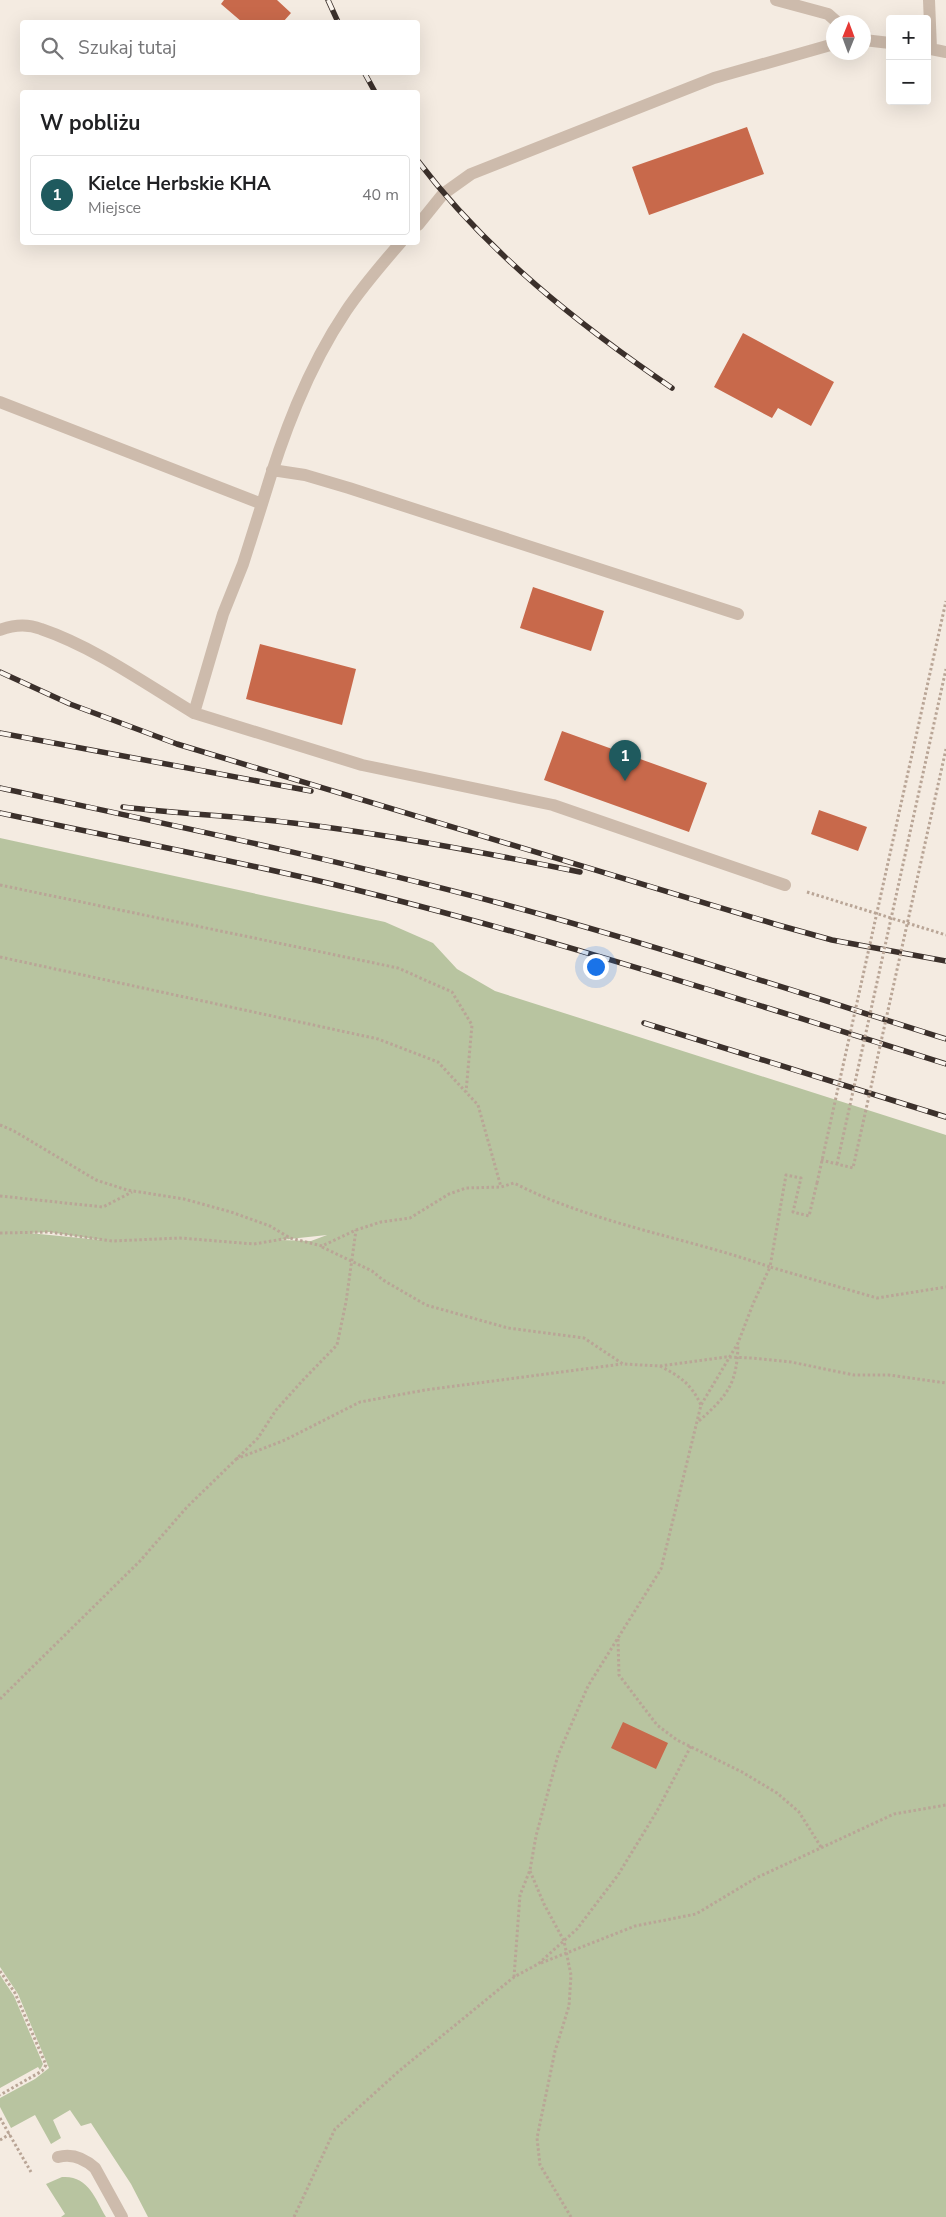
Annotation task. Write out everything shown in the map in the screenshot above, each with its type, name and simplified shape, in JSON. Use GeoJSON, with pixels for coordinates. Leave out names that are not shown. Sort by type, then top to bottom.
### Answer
{"type":"FeatureCollection","features":[{"type":"Feature","properties":{"kind":"street"},"geometry":{"type":"LineString","coordinates":[[776,0],[829,15]]}},
{"type":"Feature","properties":{"kind":"street"},"geometry":{"type":"LineString","coordinates":[[928,0],[928,15]]}},
{"type":"Feature","properties":{"kind":"street"},"geometry":{"type":"LineString","coordinates":[[871,41],[886,43]]}},
{"type":"Feature","properties":{"kind":"street"},"geometry":{"type":"LineString","coordinates":[[420,223],[443,194],[471,174],[714,78],[826,46]]}},
{"type":"Feature","properties":{"kind":"street"},"geometry":{"type":"LineString","coordinates":[[931,49],[946,52]]}},
{"type":"Feature","properties":{"kind":"street"},"geometry":{"type":"LineString","coordinates":[[194,713],[223,614],[243,564],[286,430],[326,343],[346,311],[399,245]]}},
{"type":"Feature","properties":{"kind":"street"},"geometry":{"type":"LineString","coordinates":[[0,402],[262,504]]}},
{"type":"Feature","properties":{"kind":"street"},"geometry":{"type":"LineString","coordinates":[[272,470],[304,475],[350,488],[738,614]]}},
{"type":"Feature","properties":{"kind":"street"},"geometry":{"type":"LineString","coordinates":[[0,630],[13,625],[40,628],[90,651],[194,713],[362,765],[553,805],[785,885]]}},
{"type":"Feature","properties":{"kind":"street"},"geometry":{"type":"LineString","coordinates":[[58,2158],[66,2155],[75,2156],[95,2168],[122,2217]]}},
{"type":"Feature","properties":{"kind":"path"},"geometry":{"type":"LineString","coordinates":[[514,1977],[520,1895],[530,1870],[536,1836],[558,1755],[588,1686],[661,1569],[701,1406],[738,1343],[770,1267],[786,1175],[801,1178],[793,1212],[809,1216],[946,601]]}},
{"type":"Feature","properties":{"kind":"path"},"geometry":{"type":"LineString","coordinates":[[837,1164],[946,669]]}},
{"type":"Feature","properties":{"kind":"path"},"geometry":{"type":"LineString","coordinates":[[821,1160],[853,1168],[946,749]]}},
{"type":"Feature","properties":{"kind":"path"},"geometry":{"type":"LineString","coordinates":[[0,885],[398,968],[452,992],[472,1025],[466,1092]]}},
{"type":"Feature","properties":{"kind":"path"},"geometry":{"type":"LineString","coordinates":[[785,885],[946,935]]}},
{"type":"Feature","properties":{"kind":"path"},"geometry":{"type":"LineString","coordinates":[[0,957],[378,1039],[438,1062],[478,1105],[501,1187]]}},
{"type":"Feature","properties":{"kind":"path"},"geometry":{"type":"LineString","coordinates":[[0,1125],[14,1131],[96,1180],[132,1192],[184,1199],[231,1212],[270,1226],[290,1238],[320,1246],[372,1271],[383,1280],[426,1305],[508,1328],[584,1338],[622,1364]]}},
{"type":"Feature","properties":{"kind":"path"},"geometry":{"type":"LineString","coordinates":[[320,1246],[356,1230],[382,1222],[410,1218],[449,1194],[466,1188],[501,1187],[514,1183],[541,1197],[604,1219],[723,1250],[770,1267],[877,1298],[946,1287]]}},
{"type":"Feature","properties":{"kind":"path"},"geometry":{"type":"LineString","coordinates":[[0,1196],[103,1206],[132,1192]]}},
{"type":"Feature","properties":{"kind":"path"},"geometry":{"type":"LineString","coordinates":[[0,1699],[140,1561],[187,1507],[258,1438],[276,1410],[337,1345],[346,1302],[356,1230]]}},
{"type":"Feature","properties":{"kind":"path"},"geometry":{"type":"LineString","coordinates":[[0,1233],[49,1232],[112,1241],[180,1238],[254,1244],[290,1238]]}},
{"type":"Feature","properties":{"kind":"path"},"geometry":{"type":"LineString","coordinates":[[697,1422],[729,1390],[736,1374],[738,1343]]}},
{"type":"Feature","properties":{"kind":"path"},"geometry":{"type":"LineString","coordinates":[[235,1460],[285,1440],[360,1402],[425,1390],[622,1364],[660,1366],[731,1357],[791,1362],[854,1375],[889,1375],[946,1383]]}},
{"type":"Feature","properties":{"kind":"path"},"geometry":{"type":"LineString","coordinates":[[660,1366],[679,1376],[694,1390],[701,1406]]}},
{"type":"Feature","properties":{"kind":"path"},"geometry":{"type":"LineString","coordinates":[[618,1638],[619,1675],[657,1725],[677,1740],[742,1772],[777,1793],[799,1812],[821,1847]]}},
{"type":"Feature","properties":{"kind":"path"},"geometry":{"type":"LineString","coordinates":[[538,1964],[577,1930],[618,1875],[657,1812],[691,1746]]}},
{"type":"Feature","properties":{"kind":"path"},"geometry":{"type":"LineString","coordinates":[[294,2217],[335,2129],[399,2071],[514,1977],[538,1964],[636,1926],[696,1914],[756,1878],[894,1814],[946,1805]]}},
{"type":"Feature","properties":{"kind":"path"},"geometry":{"type":"LineString","coordinates":[[530,1870],[544,1904],[564,1941],[571,1975],[569,2006],[554,2051],[537,2138],[540,2165],[571,2217]]}},
{"type":"Feature","properties":{"kind":"path"},"geometry":{"type":"LineString","coordinates":[[0,1971],[15,1993],[46,2065],[42,2071],[0,2095]]}},
{"type":"Feature","properties":{"kind":"path"},"geometry":{"type":"LineString","coordinates":[[0,2118],[31,2172]]}},
{"type":"Feature","properties":{"kind":"path"},"geometry":{"type":"LineString","coordinates":[[0,2140],[10,2134]]}},
{"type":"Feature","properties":{"kind":"green space"},"geometry":{"type":"Polygon","coordinates":[[[0,838],[385,922],[433,943],[457,969],[495,991],[946,1135],[946,2217],[148,2217],[131,2184],[91,2123],[81,2126],[70,2110],[53,2120],[61,2138],[51,2144],[35,2115],[11,2128],[0,2107],[0,2098],[35,2079],[49,2068],[18,1994],[0,1967],[0,838]],[[49,1232],[29,1233],[101,1240],[49,1232]],[[327,1235],[280,1240],[311,1241],[327,1235]]]}},
{"type":"Feature","properties":{"kind":"green space"},"geometry":{"type":"Polygon","coordinates":[[[0,1975],[14,1996],[43,2064],[40,2070],[38,2067],[0,2088],[0,1975]]]}},
{"type":"Feature","properties":{"kind":"green space"},"geometry":{"type":"Polygon","coordinates":[[[62,2177],[71,2177],[78,2180],[90,2189],[106,2217],[61,2217],[65,2214],[46,2184],[62,2177]]]}},
{"type":"Feature","properties":{"kind":"building"},"geometry":{"type":"Polygon","coordinates":[[[224,0],[277,0],[291,13],[285,20],[240,20],[221,4],[224,0]]]}},
{"type":"Feature","properties":{"kind":"building"},"geometry":{"type":"Polygon","coordinates":[[[747,127],[764,174],[649,215],[632,167],[747,127]]]}},
{"type":"Feature","properties":{"kind":"building"},"geometry":{"type":"Polygon","coordinates":[[[743,333],[834,382],[811,426],[778,408],[772,418],[714,387],[743,333]]]}},
{"type":"Feature","properties":{"kind":"building"},"geometry":{"type":"Polygon","coordinates":[[[533,587],[604,611],[591,651],[520,628],[533,587]]]}},
{"type":"Feature","properties":{"kind":"building"},"geometry":{"type":"Polygon","coordinates":[[[260,644],[356,669],[342,725],[246,699],[260,644]]]}},
{"type":"Feature","properties":{"kind":"building"},"geometry":{"type":"Polygon","coordinates":[[[562,731],[707,783],[689,832],[544,780],[562,731]]]}},
{"type":"Feature","properties":{"kind":"building"},"geometry":{"type":"Polygon","coordinates":[[[819,810],[867,827],[858,851],[811,834],[819,810]]]}},
{"type":"Feature","properties":{"kind":"building"},"geometry":{"type":"Polygon","coordinates":[[[623,1722],[668,1743],[656,1769],[611,1748],[623,1722]]]}},
{"type":"Feature","properties":{"kind":"railway"},"geometry":{"type":"LineString","coordinates":[[328,0],[337,20]]}},
{"type":"Feature","properties":{"kind":"railway"},"geometry":{"type":"LineString","coordinates":[[366,75],[374,90]]}},
{"type":"Feature","properties":{"kind":"railway"},"geometry":{"type":"LineString","coordinates":[[420,163],[474,226],[536,285],[602,338],[672,388]]}},
{"type":"Feature","properties":{"kind":"railway"},"geometry":{"type":"LineString","coordinates":[[0,672],[70,704],[177,744],[778,925],[832,940],[946,961]]}},
{"type":"Feature","properties":{"kind":"railway"},"geometry":{"type":"LineString","coordinates":[[0,733],[311,791]]}},
{"type":"Feature","properties":{"kind":"railway"},"geometry":{"type":"LineString","coordinates":[[0,788],[313,857],[499,903],[667,951],[946,1039]]}},
{"type":"Feature","properties":{"kind":"railway"},"geometry":{"type":"LineString","coordinates":[[123,807],[329,827],[437,844],[580,872]]}},
{"type":"Feature","properties":{"kind":"railway"},"geometry":{"type":"LineString","coordinates":[[0,813],[249,865],[409,903],[640,969],[946,1064]]}},
{"type":"Feature","properties":{"kind":"railway"},"geometry":{"type":"LineString","coordinates":[[644,1023],[946,1117]]}},
{"type":"Feature","properties":{"kind":"place","name":"Kielce Herbskie KHA"},"geometry":{"type":"Point","coordinates":[625,781]}}]}
